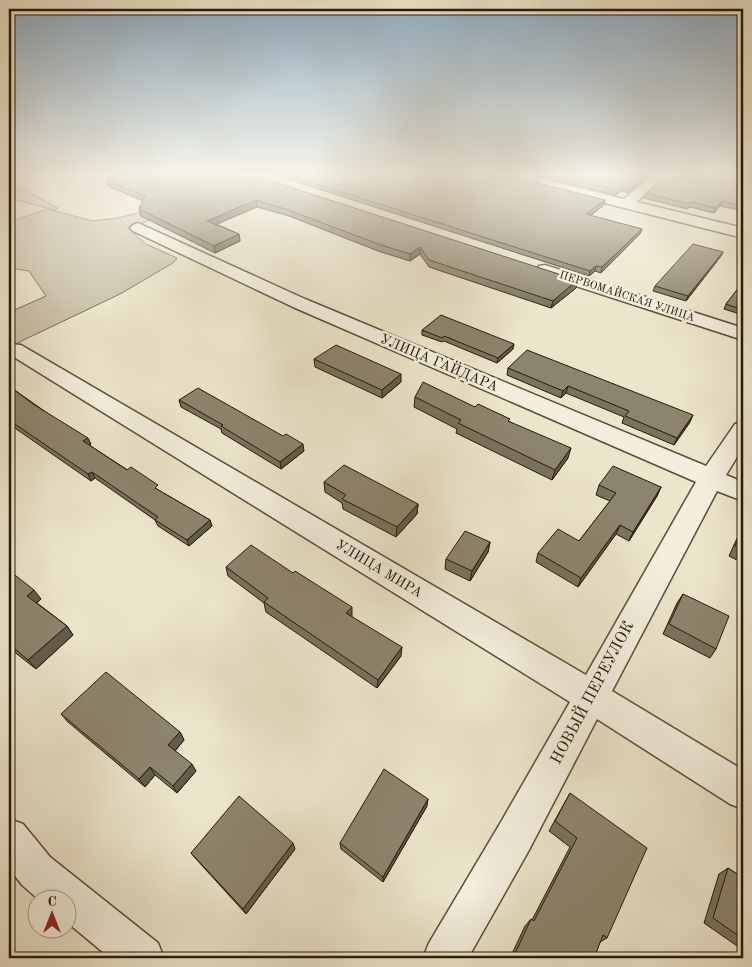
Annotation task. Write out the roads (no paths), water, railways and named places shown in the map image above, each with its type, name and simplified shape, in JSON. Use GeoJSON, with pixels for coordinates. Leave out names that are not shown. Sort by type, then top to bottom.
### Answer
{"type":"FeatureCollection","features":[{"type":"Feature","properties":{"kind":"street"},"geometry":{"type":"LineString","coordinates":[[692,220],[743,233]]}},
{"type":"Feature","properties":{"kind":"street","name":"УЛИЦА ГАЙДАРА"},"geometry":{"type":"LineString","coordinates":[[138,228],[299,303],[743,492]]}},
{"type":"Feature","properties":{"kind":"street","name":"ПЕРВОМАЙСКАЯ УЛИЦА"},"geometry":{"type":"LineString","coordinates":[[529,265],[743,334]]}},
{"type":"Feature","properties":{"kind":"street","name":"УЛИЦА МИРА"},"geometry":{"type":"LineString","coordinates":[[14,349],[592,697],[743,791]]}},
{"type":"Feature","properties":{"kind":"street","name":"НОВЫЙ ПЕРЕУЛОК"},"geometry":{"type":"LineString","coordinates":[[444,958],[592,697],[711,478],[743,429]]}},
{"type":"Feature","properties":{"kind":"street"},"geometry":{"type":"LineString","coordinates":[[9,838],[36,871],[143,958]]}}]}
